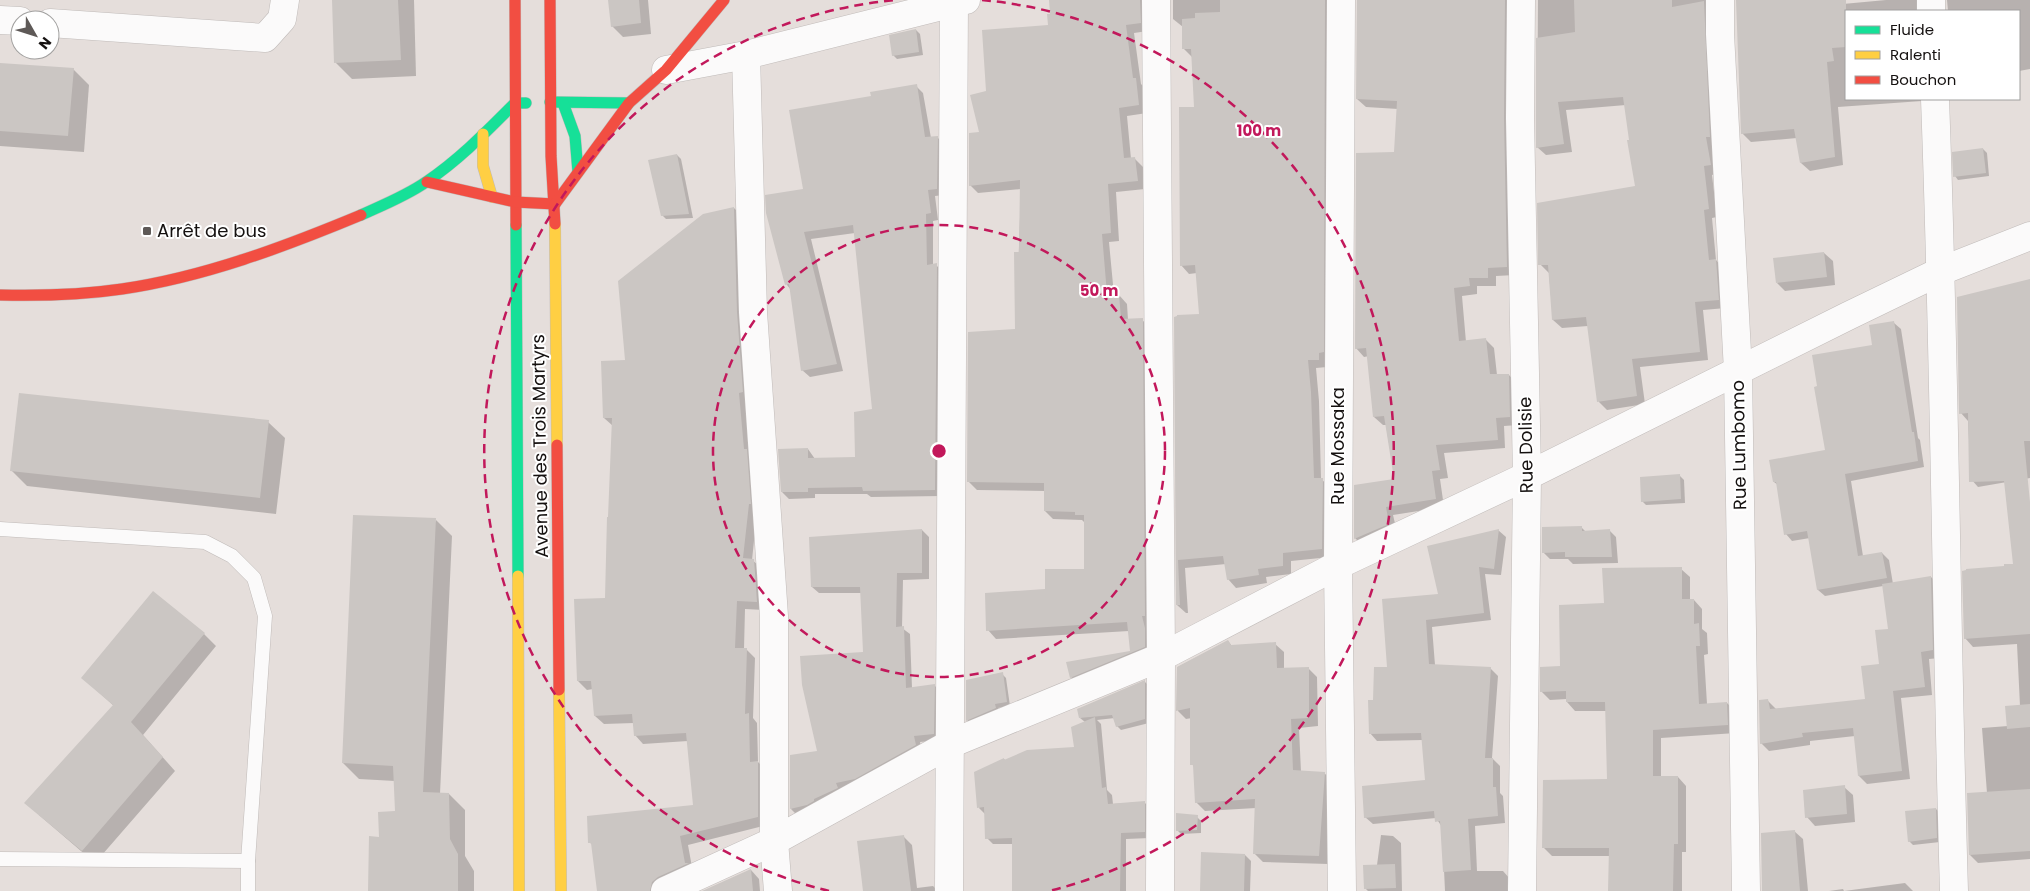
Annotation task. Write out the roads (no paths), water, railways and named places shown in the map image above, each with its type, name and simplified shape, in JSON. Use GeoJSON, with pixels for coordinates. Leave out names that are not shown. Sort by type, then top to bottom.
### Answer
{"type":"FeatureCollection","features":[{"type":"Feature","properties":{"kind":"main road","name":"Avenue des Trois Martyrs"},"geometry":{"type":"LineString","coordinates":[[515,0],[519,891]]}},
{"type":"Feature","properties":{"kind":"main road","name":"Avenue des Trois Martyrs"},"geometry":{"type":"LineString","coordinates":[[550,0],[550,102],[555,204],[561,891]]}},
{"type":"Feature","properties":{"kind":"main road"},"geometry":{"type":"LineString","coordinates":[[427,182],[515,202],[555,204],[628,103],[666,70],[724,0]]}},
{"type":"Feature","properties":{"kind":"main road"},"geometry":{"type":"LineString","coordinates":[[0,296],[49,296],[140,286],[205,270],[298,241],[388,202],[427,182],[516,103],[628,103]]}},
{"type":"Feature","properties":{"kind":"main road"},"geometry":{"type":"LineString","coordinates":[[563,103],[574,125],[578,145],[578,172]]}},
{"type":"Feature","properties":{"kind":"main road"},"geometry":{"type":"LineString","coordinates":[[483,134],[481,157],[484,176],[492,197]]}},
{"type":"Feature","properties":{"kind":"street"},"geometry":{"type":"LineString","coordinates":[[60,24],[265,38],[282,19],[285,0]]}},
{"type":"Feature","properties":{"kind":"street"},"geometry":{"type":"LineString","coordinates":[[1156,0],[1161,657],[1160,891]]}},
{"type":"Feature","properties":{"kind":"street","name":"Rue Mossaka"},"geometry":{"type":"LineString","coordinates":[[1341,0],[1338,564],[1342,891]]}},
{"type":"Feature","properties":{"kind":"street","name":"Rue Dolisie"},"geometry":{"type":"LineString","coordinates":[[1521,0],[1520,128],[1527,476],[1522,891]]}},
{"type":"Feature","properties":{"kind":"street","name":"Rue Lumbomo"},"geometry":{"type":"LineString","coordinates":[[1720,0],[1720,34],[1738,371],[1746,891]]}},
{"type":"Feature","properties":{"kind":"street"},"geometry":{"type":"LineString","coordinates":[[666,70],[746,55],[959,1],[949,891]]}},
{"type":"Feature","properties":{"kind":"street"},"geometry":{"type":"LineString","coordinates":[[746,55],[753,312],[774,616],[774,841],[778,891]]}},
{"type":"Feature","properties":{"kind":"street"},"geometry":{"type":"LineString","coordinates":[[1935,100],[1941,271],[1954,891]]}},
{"type":"Feature","properties":{"kind":"street"},"geometry":{"type":"LineString","coordinates":[[665,891],[774,841],[950,744],[1161,657],[1338,564],[1527,476],[1941,271],[2030,236]]}},
{"type":"Feature","properties":{"kind":"lane"},"geometry":{"type":"LineString","coordinates":[[0,529],[206,542],[232,556],[254,578],[265,616],[248,862],[248,891]]}},
{"type":"Feature","properties":{"kind":"lane"},"geometry":{"type":"LineString","coordinates":[[0,859],[248,862]]}},
{"type":"Feature","properties":{"kind":"place","name":"Arrêt de bus"},"geometry":{"type":"Point","coordinates":[147,231]}}]}
